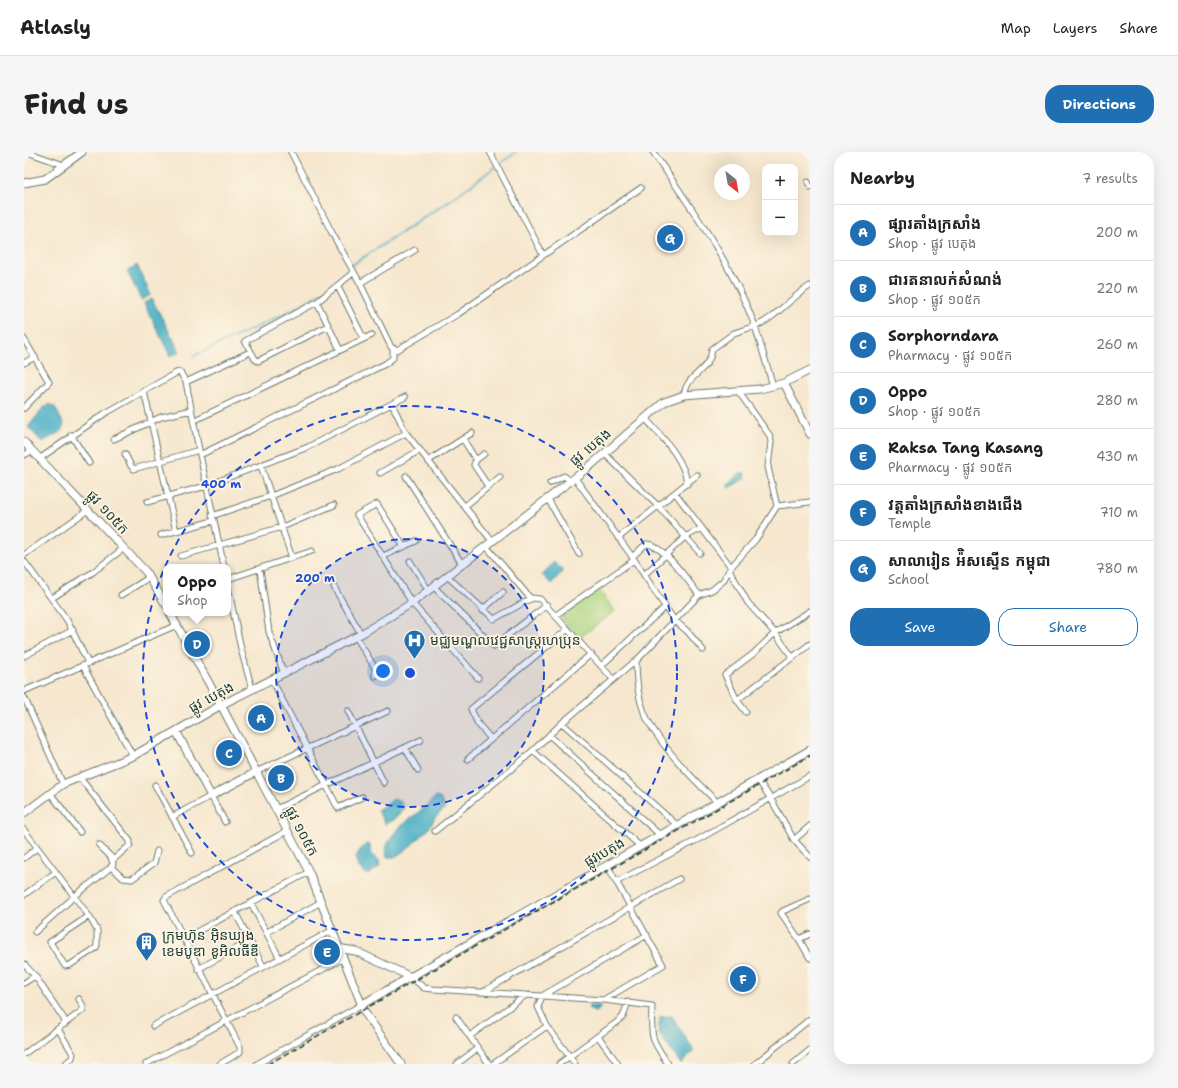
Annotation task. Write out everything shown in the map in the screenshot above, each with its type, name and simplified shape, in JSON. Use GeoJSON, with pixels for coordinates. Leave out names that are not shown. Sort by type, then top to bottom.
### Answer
{"type":"FeatureCollection","features":[{"type":"Feature","properties":{"kind":"main road"},"geometry":{"type":"LineString","coordinates":[[24,183],[45,178],[82,152]]}},
{"type":"Feature","properties":{"kind":"main road","name":"ផ្លូវ បេតុង"},"geometry":{"type":"LineString","coordinates":[[24,813],[63,784],[133,756],[221,705],[359,635],[412,603],[548,499],[664,402],[684,395],[738,391],[773,386],[810,370]]}},
{"type":"Feature","properties":{"kind":"main road"},"geometry":{"type":"LineString","coordinates":[[784,382],[810,434]]}},
{"type":"Feature","properties":{"kind":"main road","name":"ផ្លូវ ១០៥ក"},"geometry":{"type":"LineString","coordinates":[[24,442],[150,577],[163,601]]}},
{"type":"Feature","properties":{"kind":"main road","name":"ផ្លូវ ១០៥ក"},"geometry":{"type":"LineString","coordinates":[[172,616],[221,705],[309,872],[333,930],[342,959],[361,1005],[401,1064]]}},
{"type":"Feature","properties":{"kind":"main road"},"geometry":{"type":"LineString","coordinates":[[176,731],[211,796],[256,772]]}},
{"type":"Feature","properties":{"kind":"main road","name":"ផ្លូវបេតុង"},"geometry":{"type":"LineString","coordinates":[[361,1005],[810,750]]}},
{"type":"Feature","properties":{"kind":"main road"},"geometry":{"type":"LineString","coordinates":[[338,948],[355,951],[411,977]]}},
{"type":"Feature","properties":{"kind":"street"},"geometry":{"type":"LineString","coordinates":[[27,152],[64,165]]}},
{"type":"Feature","properties":{"kind":"street"},"geometry":{"type":"LineString","coordinates":[[125,454],[134,469],[199,452],[386,364],[393,358],[393,349],[354,271],[291,152]]}},
{"type":"Feature","properties":{"kind":"street"},"geometry":{"type":"LineString","coordinates":[[490,152],[543,255]]}},
{"type":"Feature","properties":{"kind":"street"},"geometry":{"type":"LineString","coordinates":[[653,152],[708,231],[737,285],[755,326],[773,386]]}},
{"type":"Feature","properties":{"kind":"street"},"geometry":{"type":"LineString","coordinates":[[393,349],[397,350],[458,314],[641,188]]}},
{"type":"Feature","properties":{"kind":"street"},"geometry":{"type":"LineString","coordinates":[[360,283],[415,250]]}},
{"type":"Feature","properties":{"kind":"street"},"geometry":{"type":"LineString","coordinates":[[328,326],[259,360],[256,360],[250,352],[245,341],[317,302],[338,287],[354,271]]}},
{"type":"Feature","properties":{"kind":"street"},"geometry":{"type":"LineString","coordinates":[[684,395],[685,387],[710,362],[712,349],[734,333],[768,320],[790,300],[810,286]]}},
{"type":"Feature","properties":{"kind":"street"},"geometry":{"type":"LineString","coordinates":[[338,287],[364,339]]}},
{"type":"Feature","properties":{"kind":"street"},"geometry":{"type":"LineString","coordinates":[[317,302],[340,350]]}},
{"type":"Feature","properties":{"kind":"street"},"geometry":{"type":"LineString","coordinates":[[194,420],[372,335]]}},
{"type":"Feature","properties":{"kind":"street"},"geometry":{"type":"LineString","coordinates":[[24,339],[49,382],[24,408]]}},
{"type":"Feature","properties":{"kind":"street"},"geometry":{"type":"LineString","coordinates":[[186,382],[250,352]]}},
{"type":"Feature","properties":{"kind":"street"},"geometry":{"type":"LineString","coordinates":[[24,363],[35,357]]}},
{"type":"Feature","properties":{"kind":"street"},"geometry":{"type":"LineString","coordinates":[[39,459],[72,435],[144,391],[176,373],[183,374],[186,382],[199,452],[223,564]]}},
{"type":"Feature","properties":{"kind":"street"},"geometry":{"type":"LineString","coordinates":[[144,391],[176,531]]}},
{"type":"Feature","properties":{"kind":"street"},"geometry":{"type":"LineString","coordinates":[[435,831],[533,750],[562,722],[636,661],[699,595],[719,585],[756,539],[777,506],[768,466],[771,442],[770,436],[738,391]]}},
{"type":"Feature","properties":{"kind":"street"},"geometry":{"type":"LineString","coordinates":[[147,502],[206,486],[308,447],[405,397]]}},
{"type":"Feature","properties":{"kind":"street"},"geometry":{"type":"LineString","coordinates":[[392,404],[406,433],[465,506],[489,543],[531,599]]}},
{"type":"Feature","properties":{"kind":"street"},"geometry":{"type":"LineString","coordinates":[[114,439],[151,421],[191,410]]}},
{"type":"Feature","properties":{"kind":"street"},"geometry":{"type":"LineString","coordinates":[[645,418],[675,455],[685,473],[687,484]]}},
{"type":"Feature","properties":{"kind":"street"},"geometry":{"type":"LineString","coordinates":[[161,536],[213,518],[338,469],[406,433]]}},
{"type":"Feature","properties":{"kind":"street"},"geometry":{"type":"LineString","coordinates":[[428,461],[472,433]]}},
{"type":"Feature","properties":{"kind":"street"},"geometry":{"type":"LineString","coordinates":[[72,435],[89,463]]}},
{"type":"Feature","properties":{"kind":"street"},"geometry":{"type":"LineString","coordinates":[[463,439],[476,460],[475,467],[488,486]]}},
{"type":"Feature","properties":{"kind":"street"},"geometry":{"type":"LineString","coordinates":[[380,473],[420,450]]}},
{"type":"Feature","properties":{"kind":"street"},"geometry":{"type":"LineString","coordinates":[[24,455],[32,451]]}},
{"type":"Feature","properties":{"kind":"street"},"geometry":{"type":"LineString","coordinates":[[604,453],[659,507],[700,553]]}},
{"type":"Feature","properties":{"kind":"street"},"geometry":{"type":"LineString","coordinates":[[476,460],[484,454]]}},
{"type":"Feature","properties":{"kind":"street"},"geometry":{"type":"LineString","coordinates":[[261,466],[292,558]]}},
{"type":"Feature","properties":{"kind":"street"},"geometry":{"type":"LineString","coordinates":[[406,476],[462,564]]}},
{"type":"Feature","properties":{"kind":"street"},"geometry":{"type":"LineString","coordinates":[[550,483],[564,476],[573,479],[634,559],[674,620],[687,631],[703,650]]}},
{"type":"Feature","properties":{"kind":"street"},"geometry":{"type":"LineString","coordinates":[[618,538],[697,476]]}},
{"type":"Feature","properties":{"kind":"street"},"geometry":{"type":"LineString","coordinates":[[465,506],[500,477]]}},
{"type":"Feature","properties":{"kind":"street"},"geometry":{"type":"LineString","coordinates":[[676,494],[731,569],[748,603],[775,633],[793,658]]}},
{"type":"Feature","properties":{"kind":"street"},"geometry":{"type":"LineString","coordinates":[[548,499],[579,554]]}},
{"type":"Feature","properties":{"kind":"street"},"geometry":{"type":"LineString","coordinates":[[777,506],[810,502]]}},
{"type":"Feature","properties":{"kind":"street"},"geometry":{"type":"LineString","coordinates":[[404,547],[377,504],[356,516],[384,556],[412,603],[478,678]]}},
{"type":"Feature","properties":{"kind":"street"},"geometry":{"type":"LineString","coordinates":[[181,556],[282,527],[334,505]]}},
{"type":"Feature","properties":{"kind":"street"},"geometry":{"type":"LineString","coordinates":[[24,555],[88,510]]}},
{"type":"Feature","properties":{"kind":"street"},"geometry":{"type":"LineString","coordinates":[[644,575],[685,537],[702,528]]}},
{"type":"Feature","properties":{"kind":"street"},"geometry":{"type":"LineString","coordinates":[[384,556],[416,541]]}},
{"type":"Feature","properties":{"kind":"street"},"geometry":{"type":"LineString","coordinates":[[556,615],[634,559],[646,544],[656,547],[665,554],[699,595]]}},
{"type":"Feature","properties":{"kind":"street"},"geometry":{"type":"LineString","coordinates":[[52,598],[87,576],[124,548]]}},
{"type":"Feature","properties":{"kind":"street"},"geometry":{"type":"LineString","coordinates":[[231,578],[312,551]]}},
{"type":"Feature","properties":{"kind":"street"},"geometry":{"type":"LineString","coordinates":[[24,561],[52,598],[73,630],[88,663]]}},
{"type":"Feature","properties":{"kind":"street"},"geometry":{"type":"LineString","coordinates":[[410,561],[431,589],[494,646],[547,605]]}},
{"type":"Feature","properties":{"kind":"street"},"geometry":{"type":"LineString","coordinates":[[260,569],[269,632],[284,674]]}},
{"type":"Feature","properties":{"kind":"street"},"geometry":{"type":"LineString","coordinates":[[447,576],[482,610],[495,619],[531,599],[536,597],[540,599],[613,679]]}},
{"type":"Feature","properties":{"kind":"street"},"geometry":{"type":"LineString","coordinates":[[121,594],[150,577]]}},
{"type":"Feature","properties":{"kind":"street"},"geometry":{"type":"LineString","coordinates":[[334,588],[375,668],[375,676]]}},
{"type":"Feature","properties":{"kind":"street"},"geometry":{"type":"LineString","coordinates":[[482,610],[503,592]]}},
{"type":"Feature","properties":{"kind":"street"},"geometry":{"type":"LineString","coordinates":[[231,601],[241,649],[252,689]]}},
{"type":"Feature","properties":{"kind":"street"},"geometry":{"type":"LineString","coordinates":[[602,666],[665,607]]}},
{"type":"Feature","properties":{"kind":"street"},"geometry":{"type":"LineString","coordinates":[[746,712],[737,700],[725,674],[753,654],[775,633],[810,611]]}},
{"type":"Feature","properties":{"kind":"street"},"geometry":{"type":"LineString","coordinates":[[24,691],[176,625]]}},
{"type":"Feature","properties":{"kind":"street"},"geometry":{"type":"LineString","coordinates":[[491,739],[478,724],[470,710],[568,629]]}},
{"type":"Feature","properties":{"kind":"street"},"geometry":{"type":"LineString","coordinates":[[24,656],[73,630]]}},
{"type":"Feature","properties":{"kind":"street"},"geometry":{"type":"LineString","coordinates":[[737,700],[810,644]]}},
{"type":"Feature","properties":{"kind":"street"},"geometry":{"type":"LineString","coordinates":[[468,758],[591,654]]}},
{"type":"Feature","properties":{"kind":"street"},"geometry":{"type":"LineString","coordinates":[[636,661],[640,697],[648,721],[685,770],[717,802]]}},
{"type":"Feature","properties":{"kind":"street"},"geometry":{"type":"LineString","coordinates":[[83,666],[133,756]]}},
{"type":"Feature","properties":{"kind":"street"},"geometry":{"type":"LineString","coordinates":[[272,680],[338,808],[362,797]]}},
{"type":"Feature","properties":{"kind":"street"},"geometry":{"type":"LineString","coordinates":[[24,697],[63,784]]}},
{"type":"Feature","properties":{"kind":"street"},"geometry":{"type":"LineString","coordinates":[[348,711],[384,783]]}},
{"type":"Feature","properties":{"kind":"street"},"geometry":{"type":"LineString","coordinates":[[256,772],[388,711]]}},
{"type":"Feature","properties":{"kind":"street"},"geometry":{"type":"LineString","coordinates":[[562,722],[677,825]]}},
{"type":"Feature","properties":{"kind":"street"},"geometry":{"type":"LineString","coordinates":[[549,735],[660,835]]}},
{"type":"Feature","properties":{"kind":"street"},"geometry":{"type":"LineString","coordinates":[[276,809],[421,740]]}},
{"type":"Feature","properties":{"kind":"street"},"geometry":{"type":"LineString","coordinates":[[405,748],[418,770]]}},
{"type":"Feature","properties":{"kind":"street"},"geometry":{"type":"LineString","coordinates":[[533,750],[640,846]]}},
{"type":"Feature","properties":{"kind":"street"},"geometry":{"type":"LineString","coordinates":[[616,882],[771,799],[810,776]]}},
{"type":"Feature","properties":{"kind":"street"},"geometry":{"type":"LineString","coordinates":[[80,778],[130,841],[130,845],[112,860]]}},
{"type":"Feature","properties":{"kind":"street"},"geometry":{"type":"LineString","coordinates":[[758,780],[771,799],[794,840],[810,857]]}},
{"type":"Feature","properties":{"kind":"street"},"geometry":{"type":"LineString","coordinates":[[155,784],[192,852]]}},
{"type":"Feature","properties":{"kind":"street"},"geometry":{"type":"LineString","coordinates":[[50,793],[80,832]]}},
{"type":"Feature","properties":{"kind":"street"},"geometry":{"type":"LineString","coordinates":[[172,817],[211,796],[225,822]]}},
{"type":"Feature","properties":{"kind":"street"},"geometry":{"type":"LineString","coordinates":[[794,840],[810,826]]}},
{"type":"Feature","properties":{"kind":"street"},"geometry":{"type":"LineString","coordinates":[[24,830],[75,896],[89,916],[97,930],[97,945],[70,965],[65,966],[50,942],[89,916]]}},
{"type":"Feature","properties":{"kind":"street"},"geometry":{"type":"LineString","coordinates":[[220,1064],[240,1052],[240,1047],[165,904],[166,897],[287,831]]}},
{"type":"Feature","properties":{"kind":"street"},"geometry":{"type":"LineString","coordinates":[[35,932],[75,896],[111,868],[113,864],[112,860],[99,845]]}},
{"type":"Feature","properties":{"kind":"street"},"geometry":{"type":"LineString","coordinates":[[24,858],[37,848]]}},
{"type":"Feature","properties":{"kind":"street"},"geometry":{"type":"LineString","coordinates":[[111,868],[123,878],[132,879],[154,863],[157,851]]}},
{"type":"Feature","properties":{"kind":"street"},"geometry":{"type":"LineString","coordinates":[[604,1000],[662,967],[663,965],[607,865]]}},
{"type":"Feature","properties":{"kind":"street"},"geometry":{"type":"LineString","coordinates":[[24,895],[56,872]]}},
{"type":"Feature","properties":{"kind":"street"},"geometry":{"type":"LineString","coordinates":[[183,939],[309,872]]}},
{"type":"Feature","properties":{"kind":"street"},"geometry":{"type":"LineString","coordinates":[[483,992],[679,878]]}},
{"type":"Feature","properties":{"kind":"street"},"geometry":{"type":"LineString","coordinates":[[810,899],[781,913],[810,957]]}},
{"type":"Feature","properties":{"kind":"street"},"geometry":{"type":"LineString","coordinates":[[266,932],[321,902]]}},
{"type":"Feature","properties":{"kind":"street"},"geometry":{"type":"LineString","coordinates":[[251,903],[279,957]]}},
{"type":"Feature","properties":{"kind":"street"},"geometry":{"type":"LineString","coordinates":[[235,912],[263,966]]}},
{"type":"Feature","properties":{"kind":"street"},"geometry":{"type":"LineString","coordinates":[[153,1026],[279,957],[333,930]]}},
{"type":"Feature","properties":{"kind":"street"},"geometry":{"type":"LineString","coordinates":[[799,940],[810,934]]}},
{"type":"Feature","properties":{"kind":"street"},"geometry":{"type":"LineString","coordinates":[[575,1064],[547,1026],[538,1007],[542,996],[647,935]]}},
{"type":"Feature","properties":{"kind":"street"},"geometry":{"type":"LineString","coordinates":[[198,969],[250,941]]}},
{"type":"Feature","properties":{"kind":"street"},"geometry":{"type":"LineString","coordinates":[[146,1064],[342,959]]}},
{"type":"Feature","properties":{"kind":"street"},"geometry":{"type":"LineString","coordinates":[[24,964],[35,976],[64,1019],[65,1024]]}},
{"type":"Feature","properties":{"kind":"street"},"geometry":{"type":"LineString","coordinates":[[24,983],[35,976]]}},
{"type":"Feature","properties":{"kind":"street"},"geometry":{"type":"LineString","coordinates":[[411,977],[424,988],[604,1000],[652,1006],[651,1036],[668,1064]]}},
{"type":"Feature","properties":{"kind":"street"},"geometry":{"type":"LineString","coordinates":[[470,1036],[526,995]]}},
{"type":"Feature","properties":{"kind":"street"},"geometry":{"type":"LineString","coordinates":[[24,1054],[83,1010],[83,1006],[79,999]]}},
{"type":"Feature","properties":{"kind":"street"},"geometry":{"type":"LineString","coordinates":[[559,1064],[623,1017],[628,1002]]}},
{"type":"Feature","properties":{"kind":"street"},"geometry":{"type":"LineString","coordinates":[[257,1064],[361,1005]]}},
{"type":"Feature","properties":{"kind":"street"},"geometry":{"type":"LineString","coordinates":[[456,1017],[489,1064]]}},
{"type":"Feature","properties":{"kind":"street"},"geometry":{"type":"LineString","coordinates":[[755,1064],[810,1019]]}},
{"type":"Feature","properties":{"kind":"street"},"geometry":{"type":"LineString","coordinates":[[493,1064],[547,1026]]}},
{"type":"Feature","properties":{"kind":"street"},"geometry":{"type":"LineString","coordinates":[[58,1029],[73,1054],[73,1057],[65,1064]]}},
{"type":"Feature","properties":{"kind":"street"},"geometry":{"type":"LineString","coordinates":[[598,1036],[618,1064]]}},
{"type":"Feature","properties":{"kind":"street"},"geometry":{"type":"LineString","coordinates":[[457,1064],[478,1048]]}},
{"type":"Feature","properties":{"kind":"street"},"geometry":{"type":"LineString","coordinates":[[793,1064],[810,1050]]}},
{"type":"Feature","properties":{"kind":"green space"},"geometry":{"type":"Polygon","coordinates":[[[598,588],[615,611],[578,639],[561,616],[598,588]]]}},
{"type":"Feature","properties":{"kind":"water"},"geometry":{"type":"Polygon","coordinates":[[[137,265],[151,295],[141,300],[127,271],[137,265]]]}},
{"type":"Feature","properties":{"kind":"water"},"geometry":{"type":"Polygon","coordinates":[[[152,299],[180,352],[170,356],[144,303],[152,299]]]}},
{"type":"Feature","properties":{"kind":"water"},"geometry":{"type":"Polygon","coordinates":[[[50,404],[55,407],[64,425],[61,432],[42,442],[28,427],[43,408],[50,404]]]}},
{"type":"Feature","properties":{"kind":"water"},"geometry":{"type":"Polygon","coordinates":[[[740,473],[745,473],[746,478],[729,488],[727,485],[740,473]]]}},
{"type":"Feature","properties":{"kind":"water"},"geometry":{"type":"Polygon","coordinates":[[[554,562],[563,571],[551,584],[542,575],[554,562]]]}},
{"type":"Feature","properties":{"kind":"water"},"geometry":{"type":"Polygon","coordinates":[[[435,797],[440,798],[445,808],[435,818],[428,830],[407,849],[395,857],[387,857],[386,849],[388,842],[393,835],[407,821],[428,805],[435,797]]]}},
{"type":"Feature","properties":{"kind":"water"},"geometry":{"type":"Polygon","coordinates":[[[394,799],[400,800],[404,809],[393,820],[385,824],[377,810],[394,799]]]}},
{"type":"Feature","properties":{"kind":"water"},"geometry":{"type":"Polygon","coordinates":[[[366,844],[370,845],[372,854],[380,861],[380,866],[368,875],[359,867],[356,860],[358,853],[366,844]]]}},
{"type":"Feature","properties":{"kind":"water"},"geometry":{"type":"Polygon","coordinates":[[[588,1006],[601,1006],[598,1011],[594,1012],[589,1009],[588,1006]]]}},
{"type":"Feature","properties":{"kind":"water"},"geometry":{"type":"Polygon","coordinates":[[[672,1016],[694,1051],[681,1064],[658,1033],[660,1017],[672,1016]]]}},
{"type":"Feature","properties":{"kind":"waterway"},"geometry":{"type":"LineString","coordinates":[[498,165],[516,152]]}},
{"type":"Feature","properties":{"kind":"waterway"},"geometry":{"type":"LineString","coordinates":[[352,265],[452,199],[495,167]]}},
{"type":"Feature","properties":{"kind":"waterway"},"geometry":{"type":"LineString","coordinates":[[194,356],[260,326],[299,306],[333,285],[350,268]]}},
{"type":"Feature","properties":{"kind":"railway"},"geometry":{"type":"LineString","coordinates":[[268,1064],[810,756]]}},
{"type":"Feature","properties":{"kind":"place","name":"សាលារៀន អ៉ិសស្ទើន កម្ពុជា"},"geometry":{"type":"Point","coordinates":[670,238]}},
{"type":"Feature","properties":{"kind":"place","name":"Oppo"},"geometry":{"type":"Point","coordinates":[197,644]}},
{"type":"Feature","properties":{"kind":"place","name":"មជ្ឈមណ្ឌលវេជ្ជសាស្ត្រហេប្រុន"},"geometry":{"type":"Point","coordinates":[415,660]}},
{"type":"Feature","properties":{"kind":"place","name":"ផ្សារតាំងក្រសាំង"},"geometry":{"type":"Point","coordinates":[261,718]}},
{"type":"Feature","properties":{"kind":"place","name":"Sorphorndara"},"geometry":{"type":"Point","coordinates":[229,753]}},
{"type":"Feature","properties":{"kind":"place","name":"ជារតនាលក់សំណង់"},"geometry":{"type":"Point","coordinates":[281,778]}},
{"type":"Feature","properties":{"kind":"place","name":"Raksa Tang Kasang"},"geometry":{"type":"Point","coordinates":[327,952]}},
{"type":"Feature","properties":{"kind":"place","name":"ក្រុមហ៊ុន អ៊ិនឃ្យុង ខេមបូឌា ខូអិលធីឌី"},"geometry":{"type":"Point","coordinates":[147,962]}},
{"type":"Feature","properties":{"kind":"place","name":"វត្តតាំងក្រសាំងខាងជើង"},"geometry":{"type":"Point","coordinates":[743,979]}}]}
